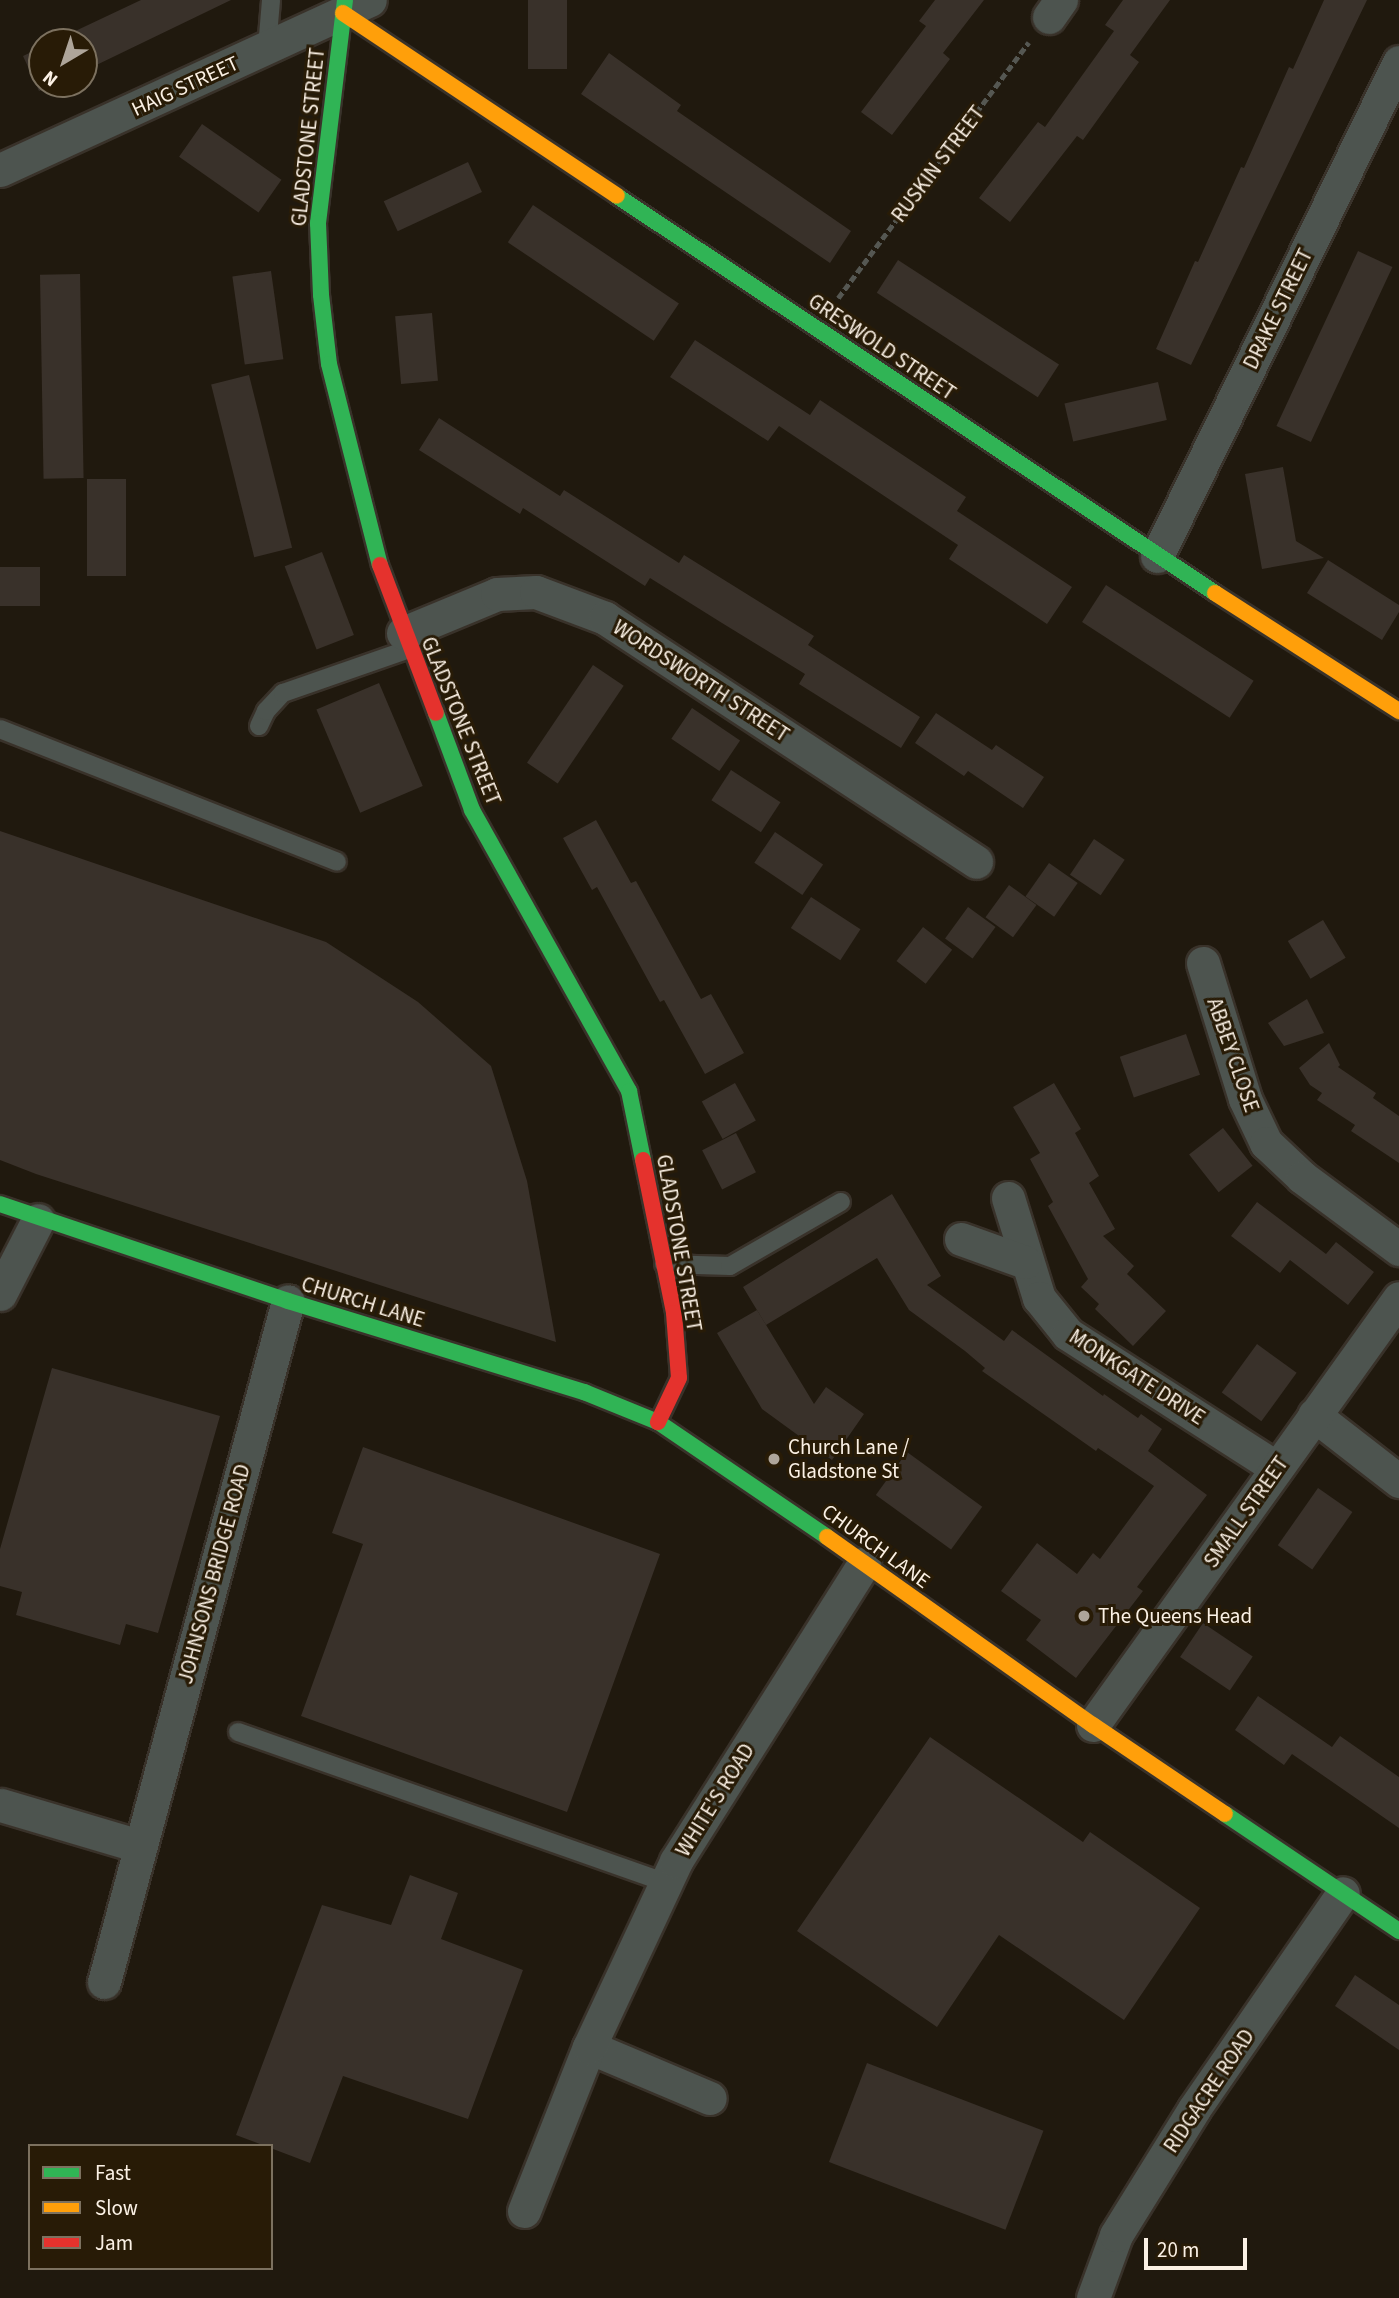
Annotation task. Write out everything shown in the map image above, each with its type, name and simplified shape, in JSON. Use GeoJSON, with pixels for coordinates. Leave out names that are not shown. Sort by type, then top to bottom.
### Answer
{"type":"FeatureCollection","features":[{"type":"Feature","properties":{"kind":"street","name":"HAIG STREET"},"geometry":{"type":"LineString","coordinates":[[0,170],[267,48],[353,4]]}},
{"type":"Feature","properties":{"kind":"street","name":"GRESWOLD STREET"},"geometry":{"type":"LineString","coordinates":[[353,4],[816,327],[1157,556],[1399,711]]}},
{"type":"Feature","properties":{"kind":"street","name":"GLADSTONE STREET"},"geometry":{"type":"LineString","coordinates":[[353,4],[318,223],[321,295],[332,377],[377,556],[406,641],[472,810],[629,1091],[674,1313],[679,1378],[658,1422]]}},
{"type":"Feature","properties":{"kind":"street","name":"DRAKE STREET"},"geometry":{"type":"LineString","coordinates":[[1157,556],[1399,62]]}},
{"type":"Feature","properties":{"kind":"street","name":"WORDSWORTH STREET"},"geometry":{"type":"LineString","coordinates":[[406,641],[498,594],[536,593],[605,618],[976,862]]}},
{"type":"Feature","properties":{"kind":"street","name":"ABBEY CLOSE"},"geometry":{"type":"LineString","coordinates":[[1203,963],[1245,1099],[1266,1143],[1302,1177],[1399,1249]]}},
{"type":"Feature","properties":{"kind":"street","name":"MONKGATE DRIVE"},"geometry":{"type":"LineString","coordinates":[[1008,1198],[1025,1262],[1039,1298],[1068,1334],[1277,1468]]}},
{"type":"Feature","properties":{"kind":"street","name":"CHURCH LANE"},"geometry":{"type":"LineString","coordinates":[[0,1204],[38,1220],[288,1301],[584,1392],[658,1422],[756,1486],[1093,1725],[1399,1931]]}},
{"type":"Feature","properties":{"kind":"street"},"geometry":{"type":"LineString","coordinates":[[0,1294],[38,1220]]}},
{"type":"Feature","properties":{"kind":"street"},"geometry":{"type":"LineString","coordinates":[[961,1239],[1025,1262]]}},
{"type":"Feature","properties":{"kind":"street","name":"SMALL STREET"},"geometry":{"type":"LineString","coordinates":[[1093,1725],[1399,1298]]}},
{"type":"Feature","properties":{"kind":"street","name":"JOHNSONS BRIDGE ROAD"},"geometry":{"type":"LineString","coordinates":[[104,1982],[288,1301]]}},
{"type":"Feature","properties":{"kind":"street"},"geometry":{"type":"LineString","coordinates":[[1314,1415],[1399,1481]]}},
{"type":"Feature","properties":{"kind":"street","name":"WHITE'S ROAD"},"geometry":{"type":"LineString","coordinates":[[524,2211],[589,2047],[676,1861],[864,1564]]}},
{"type":"Feature","properties":{"kind":"street"},"geometry":{"type":"LineString","coordinates":[[1,1805],[139,1846]]}},
{"type":"Feature","properties":{"kind":"street","name":"RIDGACRE ROAD"},"geometry":{"type":"LineString","coordinates":[[1093,2298],[1116,2235],[1137,2201],[1194,2109],[1343,1894]]}},
{"type":"Feature","properties":{"kind":"street"},"geometry":{"type":"LineString","coordinates":[[589,2047],[710,2098]]}},
{"type":"Feature","properties":{"kind":"lane"},"geometry":{"type":"LineString","coordinates":[[267,48],[271,0]]}},
{"type":"Feature","properties":{"kind":"lane"},"geometry":{"type":"LineString","coordinates":[[259,726],[266,711],[283,693],[406,641]]}},
{"type":"Feature","properties":{"kind":"lane"},"geometry":{"type":"LineString","coordinates":[[0,729],[337,862]]}},
{"type":"Feature","properties":{"kind":"lane"},"geometry":{"type":"LineString","coordinates":[[664,1264],[730,1266],[841,1202]]}},
{"type":"Feature","properties":{"kind":"lane"},"geometry":{"type":"LineString","coordinates":[[238,1732],[666,1883]]}},
{"type":"Feature","properties":{"kind":"path","name":"RUSKIN STREET"},"geometry":{"type":"LineString","coordinates":[[816,327],[1055,8]]}},
{"type":"Feature","properties":{"kind":"building"},"geometry":{"type":"Polygon","coordinates":[[[141,0],[231,0],[98,64],[98,28],[82,28],[141,0]]]}},
{"type":"Feature","properties":{"kind":"building"},"geometry":{"type":"Polygon","coordinates":[[[528,0],[567,0],[567,69],[528,69],[528,0]]]}},
{"type":"Feature","properties":{"kind":"building"},"geometry":{"type":"Polygon","coordinates":[[[935,0],[984,0],[943,53],[950,59],[892,135],[861,112],[926,26],[919,21],[935,0]]]}},
{"type":"Feature","properties":{"kind":"building"},"geometry":{"type":"Polygon","coordinates":[[[1123,0],[1170,0],[1130,55],[1139,62],[1083,140],[1077,136],[1010,222],[979,198],[1038,122],[1045,127],[1114,31],[1105,25],[1123,0]]]}},
{"type":"Feature","properties":{"kind":"building"},"geometry":{"type":"Polygon","coordinates":[[[1324,0],[1367,0],[1191,365],[1156,349],[1195,261],[1198,262],[1289,67],[1293,69],[1324,0]]]}},
{"type":"Feature","properties":{"kind":"building"},"geometry":{"type":"Polygon","coordinates":[[[609,53],[681,105],[677,111],[851,231],[830,263],[581,94],[609,53]]]}},
{"type":"Feature","properties":{"kind":"building"},"geometry":{"type":"Polygon","coordinates":[[[28,54],[28,67],[23,56],[28,54]]]}},
{"type":"Feature","properties":{"kind":"building"},"geometry":{"type":"Polygon","coordinates":[[[202,124],[281,180],[259,212],[179,157],[202,124]]]}},
{"type":"Feature","properties":{"kind":"building"},"geometry":{"type":"Polygon","coordinates":[[[468,162],[482,192],[398,231],[384,201],[468,162]]]}},
{"type":"Feature","properties":{"kind":"building"},"geometry":{"type":"Polygon","coordinates":[[[533,205],[679,303],[654,341],[508,242],[533,205]]]}},
{"type":"Feature","properties":{"kind":"building"},"geometry":{"type":"Polygon","coordinates":[[[1358,251],[1392,267],[1311,442],[1276,426],[1358,251]]]}},
{"type":"Feature","properties":{"kind":"building"},"geometry":{"type":"Polygon","coordinates":[[[898,260],[1059,365],[1038,397],[877,293],[898,260]]]}},
{"type":"Feature","properties":{"kind":"building"},"geometry":{"type":"Polygon","coordinates":[[[271,271],[283,359],[245,365],[232,276],[271,271]]]}},
{"type":"Feature","properties":{"kind":"building"},"geometry":{"type":"Polygon","coordinates":[[[80,274],[84,478],[44,479],[40,275],[80,274]]]}},
{"type":"Feature","properties":{"kind":"building"},"geometry":{"type":"Polygon","coordinates":[[[432,313],[438,381],[401,384],[395,316],[432,313]]]}},
{"type":"Feature","properties":{"kind":"building"},"geometry":{"type":"Polygon","coordinates":[[[695,340],[810,415],[820,400],[966,497],[957,511],[1072,587],[1047,624],[949,559],[958,545],[779,426],[768,441],[670,377],[695,340]]]}},
{"type":"Feature","properties":{"kind":"building"},"geometry":{"type":"Polygon","coordinates":[[[249,375],[292,548],[254,557],[211,384],[249,375]]]}},
{"type":"Feature","properties":{"kind":"building"},"geometry":{"type":"Polygon","coordinates":[[[1158,382],[1167,420],[1073,442],[1064,404],[1158,382]]]}},
{"type":"Feature","properties":{"kind":"building"},"geometry":{"type":"Polygon","coordinates":[[[439,418],[560,496],[564,490],[679,563],[684,555],[814,636],[808,645],[920,717],[901,748],[799,684],[805,674],[650,578],[645,586],[523,508],[520,514],[419,450],[439,418]]]}},
{"type":"Feature","properties":{"kind":"building"},"geometry":{"type":"Polygon","coordinates":[[[1283,467],[1296,541],[1324,558],[1262,569],[1245,474],[1283,467]]]}},
{"type":"Feature","properties":{"kind":"building"},"geometry":{"type":"Polygon","coordinates":[[[87,479],[126,479],[126,576],[87,576],[87,479]]]}},
{"type":"Feature","properties":{"kind":"building"},"geometry":{"type":"Polygon","coordinates":[[[322,552],[354,635],[317,649],[285,566],[322,552]]]}},
{"type":"Feature","properties":{"kind":"building"},"geometry":{"type":"Polygon","coordinates":[[[1328,560],[1399,605],[1399,612],[1382,640],[1307,593],[1328,560]]]}},
{"type":"Feature","properties":{"kind":"building"},"geometry":{"type":"Polygon","coordinates":[[[0,567],[40,567],[40,606],[0,606],[0,567]]]}},
{"type":"Feature","properties":{"kind":"building"},"geometry":{"type":"Polygon","coordinates":[[[1106,585],[1254,681],[1230,718],[1082,622],[1106,585]]]}},
{"type":"Feature","properties":{"kind":"building"},"geometry":{"type":"Polygon","coordinates":[[[593,665],[624,686],[558,784],[527,763],[593,665]]]}},
{"type":"Feature","properties":{"kind":"building"},"geometry":{"type":"Polygon","coordinates":[[[379,683],[423,786],[360,813],[316,710],[379,683]]]}},
{"type":"Feature","properties":{"kind":"building"},"geometry":{"type":"Polygon","coordinates":[[[692,708],[740,740],[719,771],[671,739],[692,708]]]}},
{"type":"Feature","properties":{"kind":"building"},"geometry":{"type":"Polygon","coordinates":[[[936,713],[992,750],[996,745],[1044,777],[1023,808],[968,771],[964,776],[915,743],[936,713]]]}},
{"type":"Feature","properties":{"kind":"building"},"geometry":{"type":"Polygon","coordinates":[[[731,770],[780,802],[761,832],[711,800],[731,770]]]}},
{"type":"Feature","properties":{"kind":"building"},"geometry":{"type":"Polygon","coordinates":[[[596,820],[631,883],[636,881],[701,999],[711,994],[744,1053],[705,1074],[664,1000],[660,1002],[597,887],[592,890],[563,838],[596,820]]]}},
{"type":"Feature","properties":{"kind":"building"},"geometry":{"type":"Polygon","coordinates":[[[0,831],[326,942],[418,1002],[491,1066],[527,1181],[556,1342],[36,1174],[0,1160],[0,831]]]}},
{"type":"Feature","properties":{"kind":"building"},"geometry":{"type":"Polygon","coordinates":[[[775,832],[823,864],[802,895],[754,863],[775,832]]]}},
{"type":"Feature","properties":{"kind":"building"},"geometry":{"type":"Polygon","coordinates":[[[1094,839],[1125,860],[1101,895],[1070,875],[1094,839]]]}},
{"type":"Feature","properties":{"kind":"building"},"geometry":{"type":"Polygon","coordinates":[[[1049,863],[1078,883],[1054,917],[1025,897],[1049,863]]]}},
{"type":"Feature","properties":{"kind":"building"},"geometry":{"type":"Polygon","coordinates":[[[1009,885],[1037,905],[1013,937],[985,917],[1009,885]]]}},
{"type":"Feature","properties":{"kind":"building"},"geometry":{"type":"Polygon","coordinates":[[[811,897],[860,929],[840,960],[791,928],[811,897]]]}},
{"type":"Feature","properties":{"kind":"building"},"geometry":{"type":"Polygon","coordinates":[[[968,907],[996,927],[973,959],[945,939],[968,907]]]}},
{"type":"Feature","properties":{"kind":"building"},"geometry":{"type":"Polygon","coordinates":[[[1323,920],[1346,958],[1311,979],[1288,941],[1323,920]]]}},
{"type":"Feature","properties":{"kind":"building"},"geometry":{"type":"Polygon","coordinates":[[[923,927],[952,950],[926,984],[897,961],[923,927]]]}},
{"type":"Feature","properties":{"kind":"building"},"geometry":{"type":"Polygon","coordinates":[[[1307,999],[1324,1033],[1284,1046],[1268,1023],[1307,999]]]}},
{"type":"Feature","properties":{"kind":"building"},"geometry":{"type":"Polygon","coordinates":[[[1186,1034],[1200,1075],[1134,1097],[1120,1057],[1186,1034]]]}},
{"type":"Feature","properties":{"kind":"building"},"geometry":{"type":"Polygon","coordinates":[[[1329,1043],[1340,1065],[1338,1067],[1376,1093],[1373,1098],[1399,1116],[1399,1163],[1351,1131],[1355,1125],[1317,1100],[1322,1093],[1310,1085],[1299,1068],[1329,1043]]]}},
{"type":"Feature","properties":{"kind":"building"},"geometry":{"type":"Polygon","coordinates":[[[735,1083],[756,1121],[723,1139],[702,1101],[735,1083]]]}},
{"type":"Feature","properties":{"kind":"building"},"geometry":{"type":"Polygon","coordinates":[[[1054,1083],[1081,1129],[1075,1133],[1099,1176],[1089,1183],[1115,1229],[1103,1236],[1134,1266],[1127,1274],[1166,1311],[1133,1346],[1095,1309],[1099,1304],[1081,1287],[1088,1279],[1048,1206],[1053,1202],[1030,1159],[1040,1153],[1013,1107],[1054,1083]]]}},
{"type":"Feature","properties":{"kind":"building"},"geometry":{"type":"Polygon","coordinates":[[[1223,1128],[1253,1166],[1219,1192],[1189,1154],[1223,1128]]]}},
{"type":"Feature","properties":{"kind":"building"},"geometry":{"type":"Polygon","coordinates":[[[736,1133],[756,1172],[722,1189],[702,1150],[736,1133]]]}},
{"type":"Feature","properties":{"kind":"building"},"geometry":{"type":"Polygon","coordinates":[[[892,1194],[941,1276],[927,1285],[1004,1341],[1012,1330],[1103,1396],[1104,1394],[1138,1418],[1141,1414],[1162,1429],[1148,1451],[1207,1495],[1137,1587],[1143,1591],[1076,1678],[1026,1640],[1041,1620],[1001,1591],[1037,1543],[1077,1574],[1093,1553],[1100,1559],[1154,1486],[1098,1448],[1096,1451],[982,1371],[985,1368],[965,1351],[909,1310],[877,1258],[766,1325],[743,1287],[892,1194]]]}},
{"type":"Feature","properties":{"kind":"building"},"geometry":{"type":"Polygon","coordinates":[[[1257,1202],[1326,1254],[1336,1242],[1374,1272],[1348,1305],[1290,1260],[1280,1273],[1231,1236],[1257,1202]]]}},
{"type":"Feature","properties":{"kind":"building"},"geometry":{"type":"Polygon","coordinates":[[[757,1310],[814,1404],[826,1387],[864,1414],[832,1460],[762,1409],[717,1333],[757,1310]]]}},
{"type":"Feature","properties":{"kind":"building"},"geometry":{"type":"Polygon","coordinates":[[[1257,1344],[1297,1373],[1261,1421],[1222,1393],[1257,1344]]]}},
{"type":"Feature","properties":{"kind":"building"},"geometry":{"type":"Polygon","coordinates":[[[52,1368],[220,1416],[158,1633],[126,1624],[120,1645],[16,1615],[22,1592],[0,1586],[0,1549],[52,1368]]]}},
{"type":"Feature","properties":{"kind":"building"},"geometry":{"type":"Polygon","coordinates":[[[363,1447],[660,1554],[567,1812],[301,1716],[363,1544],[332,1533],[363,1447]]]}},
{"type":"Feature","properties":{"kind":"building"},"geometry":{"type":"Polygon","coordinates":[[[907,1452],[982,1507],[951,1550],[876,1495],[907,1452]]]}},
{"type":"Feature","properties":{"kind":"building"},"geometry":{"type":"Polygon","coordinates":[[[1318,1488],[1352,1512],[1312,1569],[1278,1545],[1318,1488]]]}},
{"type":"Feature","properties":{"kind":"building"},"geometry":{"type":"Polygon","coordinates":[[[1203,1623],[1253,1657],[1230,1691],[1180,1657],[1203,1623]]]}},
{"type":"Feature","properties":{"kind":"building"},"geometry":{"type":"Polygon","coordinates":[[[1258,1696],[1332,1747],[1340,1736],[1399,1777],[1399,1828],[1292,1754],[1284,1765],[1235,1730],[1258,1696]]]}},
{"type":"Feature","properties":{"kind":"building"},"geometry":{"type":"Polygon","coordinates":[[[930,1737],[1083,1842],[1090,1832],[1200,1908],[1124,2020],[999,1935],[937,2027],[797,1931],[930,1737]]]}},
{"type":"Feature","properties":{"kind":"building"},"geometry":{"type":"Polygon","coordinates":[[[410,1875],[458,1893],[441,1939],[523,1970],[468,2119],[343,2076],[310,2163],[273,2149],[273,2144],[260,2144],[236,2135],[322,1905],[391,1925],[410,1875]]]}},
{"type":"Feature","properties":{"kind":"building"},"geometry":{"type":"Polygon","coordinates":[[[1355,1975],[1399,2005],[1399,2050],[1335,2006],[1355,1975]]]}},
{"type":"Feature","properties":{"kind":"building"},"geometry":{"type":"Polygon","coordinates":[[[867,2063],[1043,2131],[1005,2230],[829,2162],[867,2063]]]}},
{"type":"Feature","properties":{"kind":"traffic: fast"},"geometry":{"type":"LineString","coordinates":[[345,0],[318,223],[321,295],[329,364],[380,565]]}},
{"type":"Feature","properties":{"kind":"traffic: fast"},"geometry":{"type":"LineString","coordinates":[[617,196],[1215,593]]}},
{"type":"Feature","properties":{"kind":"traffic: fast"},"geometry":{"type":"LineString","coordinates":[[436,713],[472,810],[629,1091],[643,1160]]}},
{"type":"Feature","properties":{"kind":"traffic: fast"},"geometry":{"type":"LineString","coordinates":[[0,1204],[288,1301],[584,1392],[658,1422],[827,1537]]}},
{"type":"Feature","properties":{"kind":"traffic: fast"},"geometry":{"type":"LineString","coordinates":[[1225,1814],[1399,1931]]}},
{"type":"Feature","properties":{"kind":"traffic: slow"},"geometry":{"type":"LineString","coordinates":[[343,13],[617,196]]}},
{"type":"Feature","properties":{"kind":"traffic: slow"},"geometry":{"type":"LineString","coordinates":[[1215,593],[1399,711]]}},
{"type":"Feature","properties":{"kind":"traffic: slow"},"geometry":{"type":"LineString","coordinates":[[827,1537],[1093,1725],[1225,1814]]}},
{"type":"Feature","properties":{"kind":"traffic: jam"},"geometry":{"type":"LineString","coordinates":[[380,565],[436,713]]}},
{"type":"Feature","properties":{"kind":"traffic: jam"},"geometry":{"type":"LineString","coordinates":[[643,1160],[674,1313],[679,1378],[658,1422]]}},
{"type":"Feature","properties":{"kind":"place","name":"Church Lane / Gladstone St"},"geometry":{"type":"Point","coordinates":[774,1459]}},
{"type":"Feature","properties":{"kind":"place","name":"The Queens Head"},"geometry":{"type":"Point","coordinates":[1084,1616]}}]}
